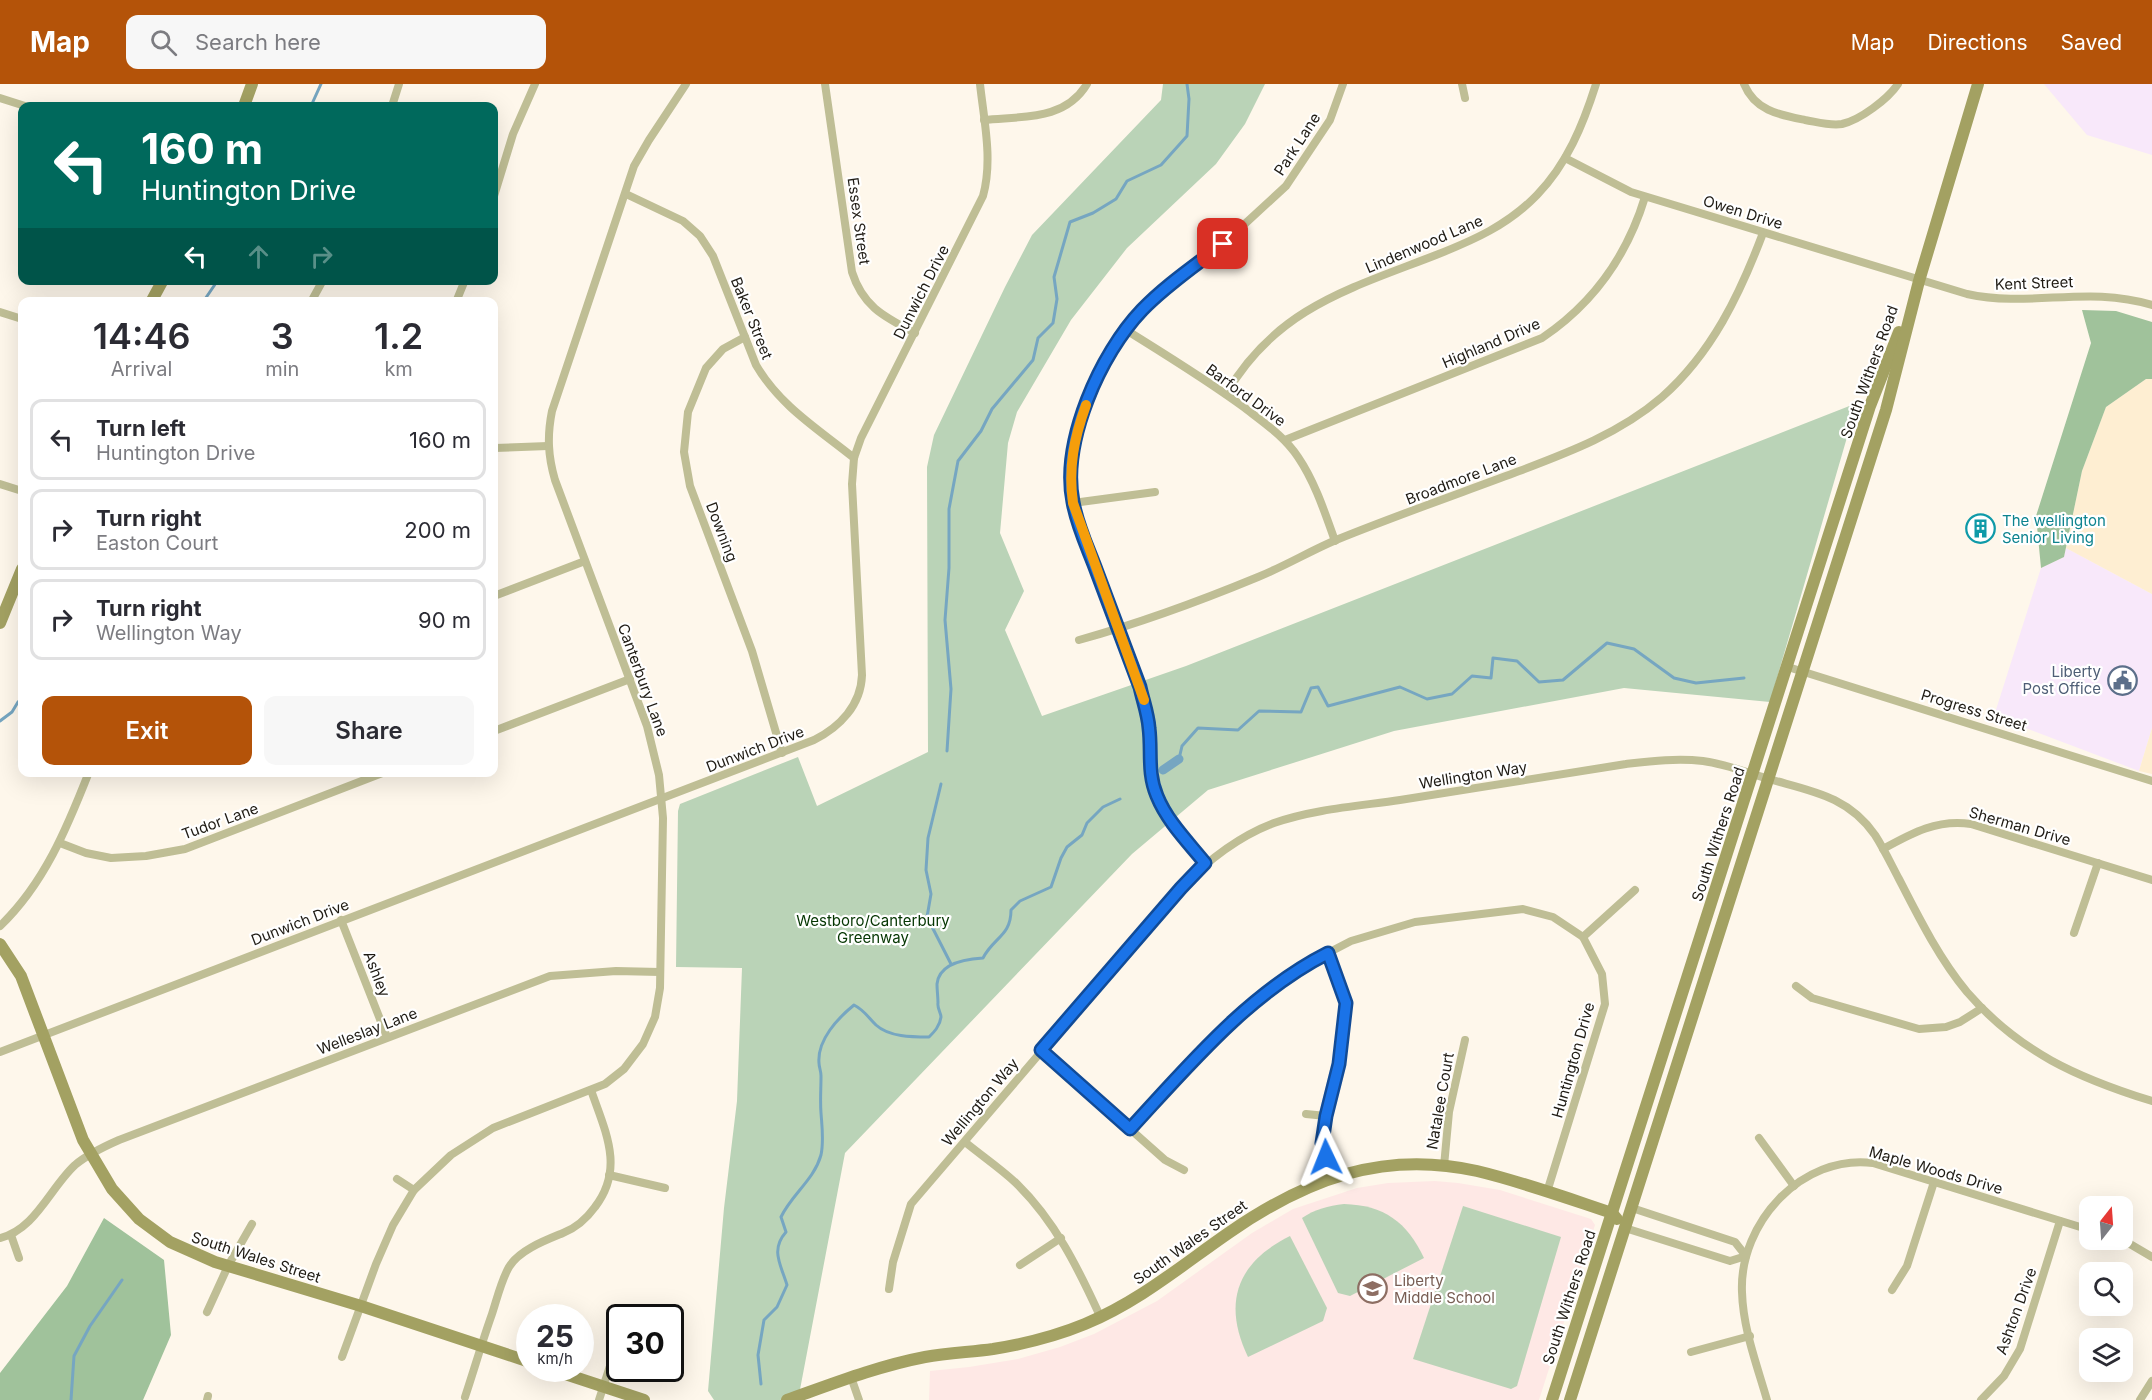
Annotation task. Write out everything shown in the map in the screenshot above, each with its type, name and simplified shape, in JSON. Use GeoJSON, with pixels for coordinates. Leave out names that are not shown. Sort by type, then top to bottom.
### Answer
{"type":"FeatureCollection","features":[{"type":"Feature","properties":{"kind":"main road"},"geometry":{"type":"LineString","coordinates":[[245,102],[252,84]]}},
{"type":"Feature","properties":{"kind":"main road","name":"South Withers Road"},"geometry":{"type":"LineString","coordinates":[[1570,1400],[1886,410],[1919,280],[1978,84]]}},
{"type":"Feature","properties":{"kind":"main road","name":"South Withers Road"},"geometry":{"type":"LineString","coordinates":[[1552,1400],[1870,406],[1919,280]]}},
{"type":"Feature","properties":{"kind":"main road"},"geometry":{"type":"LineString","coordinates":[[0,622],[18,579]]}},
{"type":"Feature","properties":{"kind":"main road","name":"South Wales Street"},"geometry":{"type":"LineString","coordinates":[[0,944],[21,976],[83,1140],[112,1189],[139,1220],[170,1242],[228,1266],[360,1306],[516,1357]]}},
{"type":"Feature","properties":{"kind":"main road","name":"South Wales Street"},"geometry":{"type":"LineString","coordinates":[[787,1400],[851,1377],[925,1357],[1029,1342],[1085,1324],[1140,1296],[1170,1277],[1228,1233],[1287,1196],[1329,1179],[1365,1169],[1384,1166],[1444,1166],[1477,1171],[1612,1213],[1625,1227]]}},
{"type":"Feature","properties":{"kind":"main road"},"geometry":{"type":"LineString","coordinates":[[1612,1213],[1632,1208]]}},
{"type":"Feature","properties":{"kind":"main road"},"geometry":{"type":"LineString","coordinates":[[588,1382],[644,1400]]}},
{"type":"Feature","properties":{"kind":"street"},"geometry":{"type":"LineString","coordinates":[[393,102],[399,84]]}},
{"type":"Feature","properties":{"kind":"street"},"geometry":{"type":"LineString","coordinates":[[498,183],[513,135],[535,84]]}},
{"type":"Feature","properties":{"kind":"street","name":"Canterbury Lane"},"geometry":{"type":"LineString","coordinates":[[342,1357],[393,1225],[414,1190],[451,1155],[493,1128],[605,1084],[624,1069],[644,1044],[655,1017],[660,972],[663,818],[655,755],[630,679],[555,480],[548,446],[552,411],[632,173],[641,153],[686,84]]}},
{"type":"Feature","properties":{"kind":"street","name":"Essex Street"},"geometry":{"type":"LineString","coordinates":[[825,84],[855,283],[868,303],[877,311],[915,333]]}},
{"type":"Feature","properties":{"kind":"street","name":"Dunwich Drive"},"geometry":{"type":"LineString","coordinates":[[0,1052],[341,920],[661,800],[814,740],[832,729],[852,707],[862,687],[852,484],[854,458],[861,438],[983,196],[988,174],[988,158],[980,84]]}},
{"type":"Feature","properties":{"kind":"street"},"geometry":{"type":"LineString","coordinates":[[984,120],[1052,113],[1068,105],[1087,84]]}},
{"type":"Feature","properties":{"kind":"street","name":"Park Lane"},"geometry":{"type":"LineString","coordinates":[[1205,863],[1168,816],[1156,795],[1149,764],[1148,716],[1140,687],[1073,503],[1070,483],[1071,460],[1077,430],[1098,376],[1126,330],[1141,311],[1223,244],[1286,186],[1330,120],[1343,84]]}},
{"type":"Feature","properties":{"kind":"street"},"geometry":{"type":"LineString","coordinates":[[1462,84],[1465,98]]}},
{"type":"Feature","properties":{"kind":"street","name":"Lindenwood Lane"},"geometry":{"type":"LineString","coordinates":[[1226,394],[1260,347],[1297,316],[1332,296],[1482,236],[1502,225],[1537,195],[1552,178],[1578,132],[1596,84]]}},
{"type":"Feature","properties":{"kind":"street"},"geometry":{"type":"LineString","coordinates":[[1744,84],[1753,98],[1767,110],[1835,125],[1849,122],[1873,108],[1898,84]]}},
{"type":"Feature","properties":{"kind":"street"},"geometry":{"type":"LineString","coordinates":[[0,98],[18,104]]}},
{"type":"Feature","properties":{"kind":"street","name":"Owen Drive"},"geometry":{"type":"LineString","coordinates":[[1564,158],[1610,183],[1645,197],[1919,280]]}},
{"type":"Feature","properties":{"kind":"street","name":"Baker Street"},"geometry":{"type":"LineString","coordinates":[[626,194],[683,221],[700,236],[713,256],[756,365],[777,396],[854,458]]}},
{"type":"Feature","properties":{"kind":"street","name":"Highland Drive"},"geometry":{"type":"LineString","coordinates":[[1285,440],[1542,338],[1554,331],[1575,313],[1608,276],[1629,240],[1645,197]]}},
{"type":"Feature","properties":{"kind":"street","name":"Broadmore Lane"},"geometry":{"type":"LineString","coordinates":[[1079,640],[1118,629],[1259,576],[1335,541],[1584,446],[1611,432],[1645,411],[1683,377],[1708,346],[1748,273],[1763,233]]}},
{"type":"Feature","properties":{"kind":"street","name":"Kent Street"},"geometry":{"type":"LineString","coordinates":[[1919,280],[1967,294],[1991,298],[2016,300],[2102,295],[2152,305]]}},
{"type":"Feature","properties":{"kind":"street"},"geometry":{"type":"LineString","coordinates":[[0,312],[18,318]]}},
{"type":"Feature","properties":{"kind":"street","name":"Barford Drive"},"geometry":{"type":"LineString","coordinates":[[1126,330],[1226,394],[1285,440],[1305,468],[1335,541]]}},
{"type":"Feature","properties":{"kind":"street","name":"Downing"},"geometry":{"type":"LineString","coordinates":[[745,337],[723,349],[706,368],[688,412],[684,452],[690,486],[752,651],[782,753]]}},
{"type":"Feature","properties":{"kind":"street"},"geometry":{"type":"LineString","coordinates":[[498,448],[548,446]]}},
{"type":"Feature","properties":{"kind":"street"},"geometry":{"type":"LineString","coordinates":[[0,484],[18,490]]}},
{"type":"Feature","properties":{"kind":"street"},"geometry":{"type":"LineString","coordinates":[[1073,503],[1155,492]]}},
{"type":"Feature","properties":{"kind":"street"},"geometry":{"type":"LineString","coordinates":[[498,594],[585,561]]}},
{"type":"Feature","properties":{"kind":"street","name":"Progress Street"},"geometry":{"type":"LineString","coordinates":[[1788,667],[2152,781]]}},
{"type":"Feature","properties":{"kind":"street"},"geometry":{"type":"LineString","coordinates":[[498,729],[630,679]]}},
{"type":"Feature","properties":{"kind":"street","name":"Wellington Way"},"geometry":{"type":"LineString","coordinates":[[889,1289],[893,1262],[911,1204],[1041,1050],[1205,863],[1224,848],[1274,823],[1366,804],[1670,759],[1714,763],[1812,790],[1841,803],[1865,823],[1883,849],[1938,952],[1982,1008],[2012,1035],[2059,1066],[2105,1086],[2152,1101]]}},
{"type":"Feature","properties":{"kind":"street"},"geometry":{"type":"LineString","coordinates":[[0,926],[15,912],[51,860],[86,777]]}},
{"type":"Feature","properties":{"kind":"street","name":"Tudor Lane"},"geometry":{"type":"LineString","coordinates":[[60,843],[86,853],[111,858],[146,856],[185,849],[372,777]]}},
{"type":"Feature","properties":{"kind":"street","name":"Sherman Drive"},"geometry":{"type":"LineString","coordinates":[[1883,849],[1934,825],[1959,822],[2152,880]]}},
{"type":"Feature","properties":{"kind":"street"},"geometry":{"type":"LineString","coordinates":[[2074,933],[2098,863]]}},
{"type":"Feature","properties":{"kind":"street"},"geometry":{"type":"LineString","coordinates":[[1583,937],[1635,890]]}},
{"type":"Feature","properties":{"kind":"street","name":"Huntington Drive"},"geometry":{"type":"LineString","coordinates":[[1130,1129],[1243,1012],[1301,967],[1351,941],[1415,922],[1523,909],[1553,917],[1583,937],[1602,974],[1605,1004],[1548,1192]]}},
{"type":"Feature","properties":{"kind":"street","name":"Ashley"},"geometry":{"type":"LineString","coordinates":[[341,920],[387,1037]]}},
{"type":"Feature","properties":{"kind":"street"},"geometry":{"type":"LineString","coordinates":[[1328,953],[1346,1003],[1339,1064],[1322,1143],[1329,1179]]}},
{"type":"Feature","properties":{"kind":"street","name":"Welleslay Lane"},"geometry":{"type":"LineString","coordinates":[[11,1235],[39,1209],[74,1166],[92,1153],[162,1123],[550,976],[616,970],[660,972]]}},
{"type":"Feature","properties":{"kind":"street"},"geometry":{"type":"LineString","coordinates":[[1796,986],[1812,998],[1918,1029],[1946,1027],[1960,1022],[1982,1008]]}},
{"type":"Feature","properties":{"kind":"street","name":"Natalee Court"},"geometry":{"type":"LineString","coordinates":[[1444,1166],[1449,1112],[1465,1040]]}},
{"type":"Feature","properties":{"kind":"street"},"geometry":{"type":"LineString","coordinates":[[1041,1050],[1165,1160],[1184,1170]]}},
{"type":"Feature","properties":{"kind":"street"},"geometry":{"type":"LineString","coordinates":[[465,1397],[510,1265],[536,1245],[570,1231],[589,1215],[604,1195],[611,1157],[608,1136],[591,1090]]}},
{"type":"Feature","properties":{"kind":"street"},"geometry":{"type":"LineString","coordinates":[[1306,1114],[1326,1116]]}},
{"type":"Feature","properties":{"kind":"street"},"geometry":{"type":"LineString","coordinates":[[1759,1138],[1794,1186]]}},
{"type":"Feature","properties":{"kind":"street"},"geometry":{"type":"LineString","coordinates":[[965,1142],[1015,1182],[1042,1211],[1061,1238],[1100,1316]]}},
{"type":"Feature","properties":{"kind":"street","name":"Maple Woods Drive"},"geometry":{"type":"LineString","coordinates":[[1767,1400],[1743,1308],[1742,1290],[1746,1256],[1761,1221],[1781,1197],[1819,1171],[1849,1162],[1874,1163],[2079,1227]]}},
{"type":"Feature","properties":{"kind":"street"},"geometry":{"type":"LineString","coordinates":[[609,1174],[665,1188]]}},
{"type":"Feature","properties":{"kind":"street"},"geometry":{"type":"LineString","coordinates":[[397,1179],[414,1190]]}},
{"type":"Feature","properties":{"kind":"street"},"geometry":{"type":"LineString","coordinates":[[1892,1290],[1907,1266],[1934,1182]]}},
{"type":"Feature","properties":{"kind":"street"},"geometry":{"type":"LineString","coordinates":[[1625,1227],[1730,1261],[1746,1256],[1735,1242],[1632,1208]]}},
{"type":"Feature","properties":{"kind":"street","name":"Ashton Drive"},"geometry":{"type":"LineString","coordinates":[[1981,1400],[2004,1376],[2020,1349],[2060,1221]]}},
{"type":"Feature","properties":{"kind":"street"},"geometry":{"type":"LineString","coordinates":[[207,1312],[228,1266],[252,1224]]}},
{"type":"Feature","properties":{"kind":"street"},"geometry":{"type":"LineString","coordinates":[[0,1238],[11,1235],[20,1258]]}},
{"type":"Feature","properties":{"kind":"street"},"geometry":{"type":"LineString","coordinates":[[1020,1264],[1061,1238]]}},
{"type":"Feature","properties":{"kind":"street"},"geometry":{"type":"LineString","coordinates":[[2133,1246],[2152,1257]]}},
{"type":"Feature","properties":{"kind":"street"},"geometry":{"type":"LineString","coordinates":[[1691,1352],[1750,1336]]}},
{"type":"Feature","properties":{"kind":"street"},"geometry":{"type":"LineString","coordinates":[[851,1377],[858,1400]]}},
{"type":"Feature","properties":{"kind":"street"},"geometry":{"type":"LineString","coordinates":[[599,1400],[606,1378]]}},
{"type":"Feature","properties":{"kind":"street"},"geometry":{"type":"LineString","coordinates":[[2140,1400],[2152,1381]]}},
{"type":"Feature","properties":{"kind":"shaded area"},"geometry":{"type":"Polygon","coordinates":[[[2044,84],[2152,84],[2152,155],[2087,135],[2044,84]]]}},
{"type":"Feature","properties":{"kind":"shaded area"},"geometry":{"type":"Polygon","coordinates":[[[2146,379],[2152,379],[2152,594],[2066,548],[2082,471],[2106,407],[2146,379]]]}},
{"type":"Feature","properties":{"kind":"shaded area"},"geometry":{"type":"Polygon","coordinates":[[[2066,548],[2152,594],[2152,728],[2139,771],[1994,716],[2041,568],[2064,557],[2066,548]]]}},
{"type":"Feature","properties":{"kind":"shaded area"},"geometry":{"type":"Polygon","coordinates":[[[2152,728],[2152,774],[2139,771],[2152,728]]]}},
{"type":"Feature","properties":{"kind":"shaded area","name":"Liberty Middle School"},"geometry":{"type":"Polygon","coordinates":[[[1435,1181],[1500,1190],[1591,1219],[1595,1225],[1539,1400],[929,1400],[930,1371],[1018,1359],[1094,1334],[1157,1301],[1252,1233],[1293,1209],[1357,1188],[1388,1183],[1435,1181]]]}},
{"type":"Feature","properties":{"kind":"green space","name":"Westboro/Canterbury Greenway"},"geometry":{"type":"Polygon","coordinates":[[[1163,84],[1265,84],[1245,124],[1216,164],[1127,248],[1071,320],[1017,412],[1008,443],[1000,533],[1024,591],[1005,630],[1042,716],[1186,666],[1857,403],[1770,702],[1624,688],[1394,731],[1208,790],[1132,854],[845,1153],[798,1400],[714,1400],[708,1391],[724,1208],[737,1101],[742,968],[676,967],[678,811],[680,804],[798,757],[817,806],[928,752],[927,467],[934,435],[1032,235],[1161,100],[1163,84]]]}},
{"type":"Feature","properties":{"kind":"green space"},"geometry":{"type":"Polygon","coordinates":[[[2082,310],[2116,311],[2152,322],[2152,379],[2146,379],[2106,407],[2082,471],[2064,557],[2041,568],[2036,516],[2091,343],[2082,310]]]}},
{"type":"Feature","properties":{"kind":"green space"},"geometry":{"type":"Polygon","coordinates":[[[1344,1204],[1371,1208],[1393,1218],[1410,1235],[1424,1258],[1350,1296],[1338,1293],[1302,1218],[1322,1208],[1344,1204]]]}},
{"type":"Feature","properties":{"kind":"green space"},"geometry":{"type":"Polygon","coordinates":[[[1463,1206],[1561,1237],[1517,1386],[1511,1389],[1413,1359],[1463,1206]]]}},
{"type":"Feature","properties":{"kind":"green space"},"geometry":{"type":"Polygon","coordinates":[[[104,1218],[164,1260],[171,1335],[143,1400],[0,1400],[0,1373],[67,1286],[104,1218]]]}},
{"type":"Feature","properties":{"kind":"green space"},"geometry":{"type":"Polygon","coordinates":[[[1290,1236],[1327,1308],[1323,1321],[1248,1357],[1236,1319],[1239,1286],[1257,1258],[1290,1236]]]}},
{"type":"Feature","properties":{"kind":"waterway"},"geometry":{"type":"LineString","coordinates":[[313,102],[321,84]]}},
{"type":"Feature","properties":{"kind":"waterway"},"geometry":{"type":"LineString","coordinates":[[947,751],[951,689],[945,620],[949,568],[949,509],[958,461],[981,431],[992,409],[1033,360],[1038,338],[1053,323],[1057,299],[1054,277],[1070,222],[1093,213],[1116,199],[1127,181],[1161,165],[1187,136],[1189,99],[1187,84]]}},
{"type":"Feature","properties":{"kind":"waterway"},"geometry":{"type":"LineString","coordinates":[[206,297],[215,285]]}},
{"type":"Feature","properties":{"kind":"waterway"},"geometry":{"type":"LineString","coordinates":[[1179,759],[1182,746],[1198,728],[1238,730],[1259,711],[1301,712],[1311,688],[1318,687],[1328,706],[1400,687],[1427,699],[1452,694],[1472,676],[1491,678],[1493,658],[1517,661],[1539,682],[1563,680],[1607,643],[1634,649],[1674,678],[1696,683],[1744,678]]}},
{"type":"Feature","properties":{"kind":"waterway"},"geometry":{"type":"LineString","coordinates":[[0,721],[12,712],[18,702]]}},
{"type":"Feature","properties":{"kind":"waterway"},"geometry":{"type":"LineString","coordinates":[[1163,770],[1179,759]]}},
{"type":"Feature","properties":{"kind":"waterway"},"geometry":{"type":"LineString","coordinates":[[941,784],[928,838],[926,870],[931,894],[927,917],[951,964]]}},
{"type":"Feature","properties":{"kind":"waterway"},"geometry":{"type":"LineString","coordinates":[[761,1384],[758,1355],[764,1320],[777,1307],[787,1285],[778,1258],[779,1245],[786,1232],[781,1217],[808,1180],[821,1155],[819,1054],[825,1038],[835,1023],[854,1005],[887,1032],[901,1036],[929,1037],[940,1020],[937,984],[943,971],[962,961],[983,958],[1008,926],[1011,910],[1020,901],[1051,887],[1067,847],[1082,835],[1087,823],[1103,807],[1120,799]]}},
{"type":"Feature","properties":{"kind":"waterway"},"geometry":{"type":"LineString","coordinates":[[71,1400],[74,1356],[90,1326],[122,1280]]}},
{"type":"Feature","properties":{"kind":"slow traffic"},"geometry":{"type":"LineString","coordinates":[[1086,405],[1077,430],[1071,460],[1070,483],[1073,503],[1144,700]]}},
{"type":"Feature","properties":{"kind":"place","name":"The wellington Senior Living"},"geometry":{"type":"Point","coordinates":[1981,529]}},
{"type":"Feature","properties":{"kind":"place","name":"Liberty Post Office"},"geometry":{"type":"Point","coordinates":[2122,680]}},
{"type":"Feature","properties":{"kind":"place","name":"Liberty Middle School"},"geometry":{"type":"Point","coordinates":[1373,1289]}},
{"type":"Feature","properties":{"kind":"route"},"geometry":{"type":"LineString","coordinates":[[1223,244],[1141,311],[1112,351],[1086,403],[1077,430],[1071,460],[1070,483],[1077,518],[1140,687],[1148,716],[1149,764],[1156,795],[1168,816],[1205,863],[1041,1050],[1130,1129],[1243,1012],[1301,967],[1328,953],[1346,1003],[1339,1064],[1322,1143],[1326,1157]]}}]}
